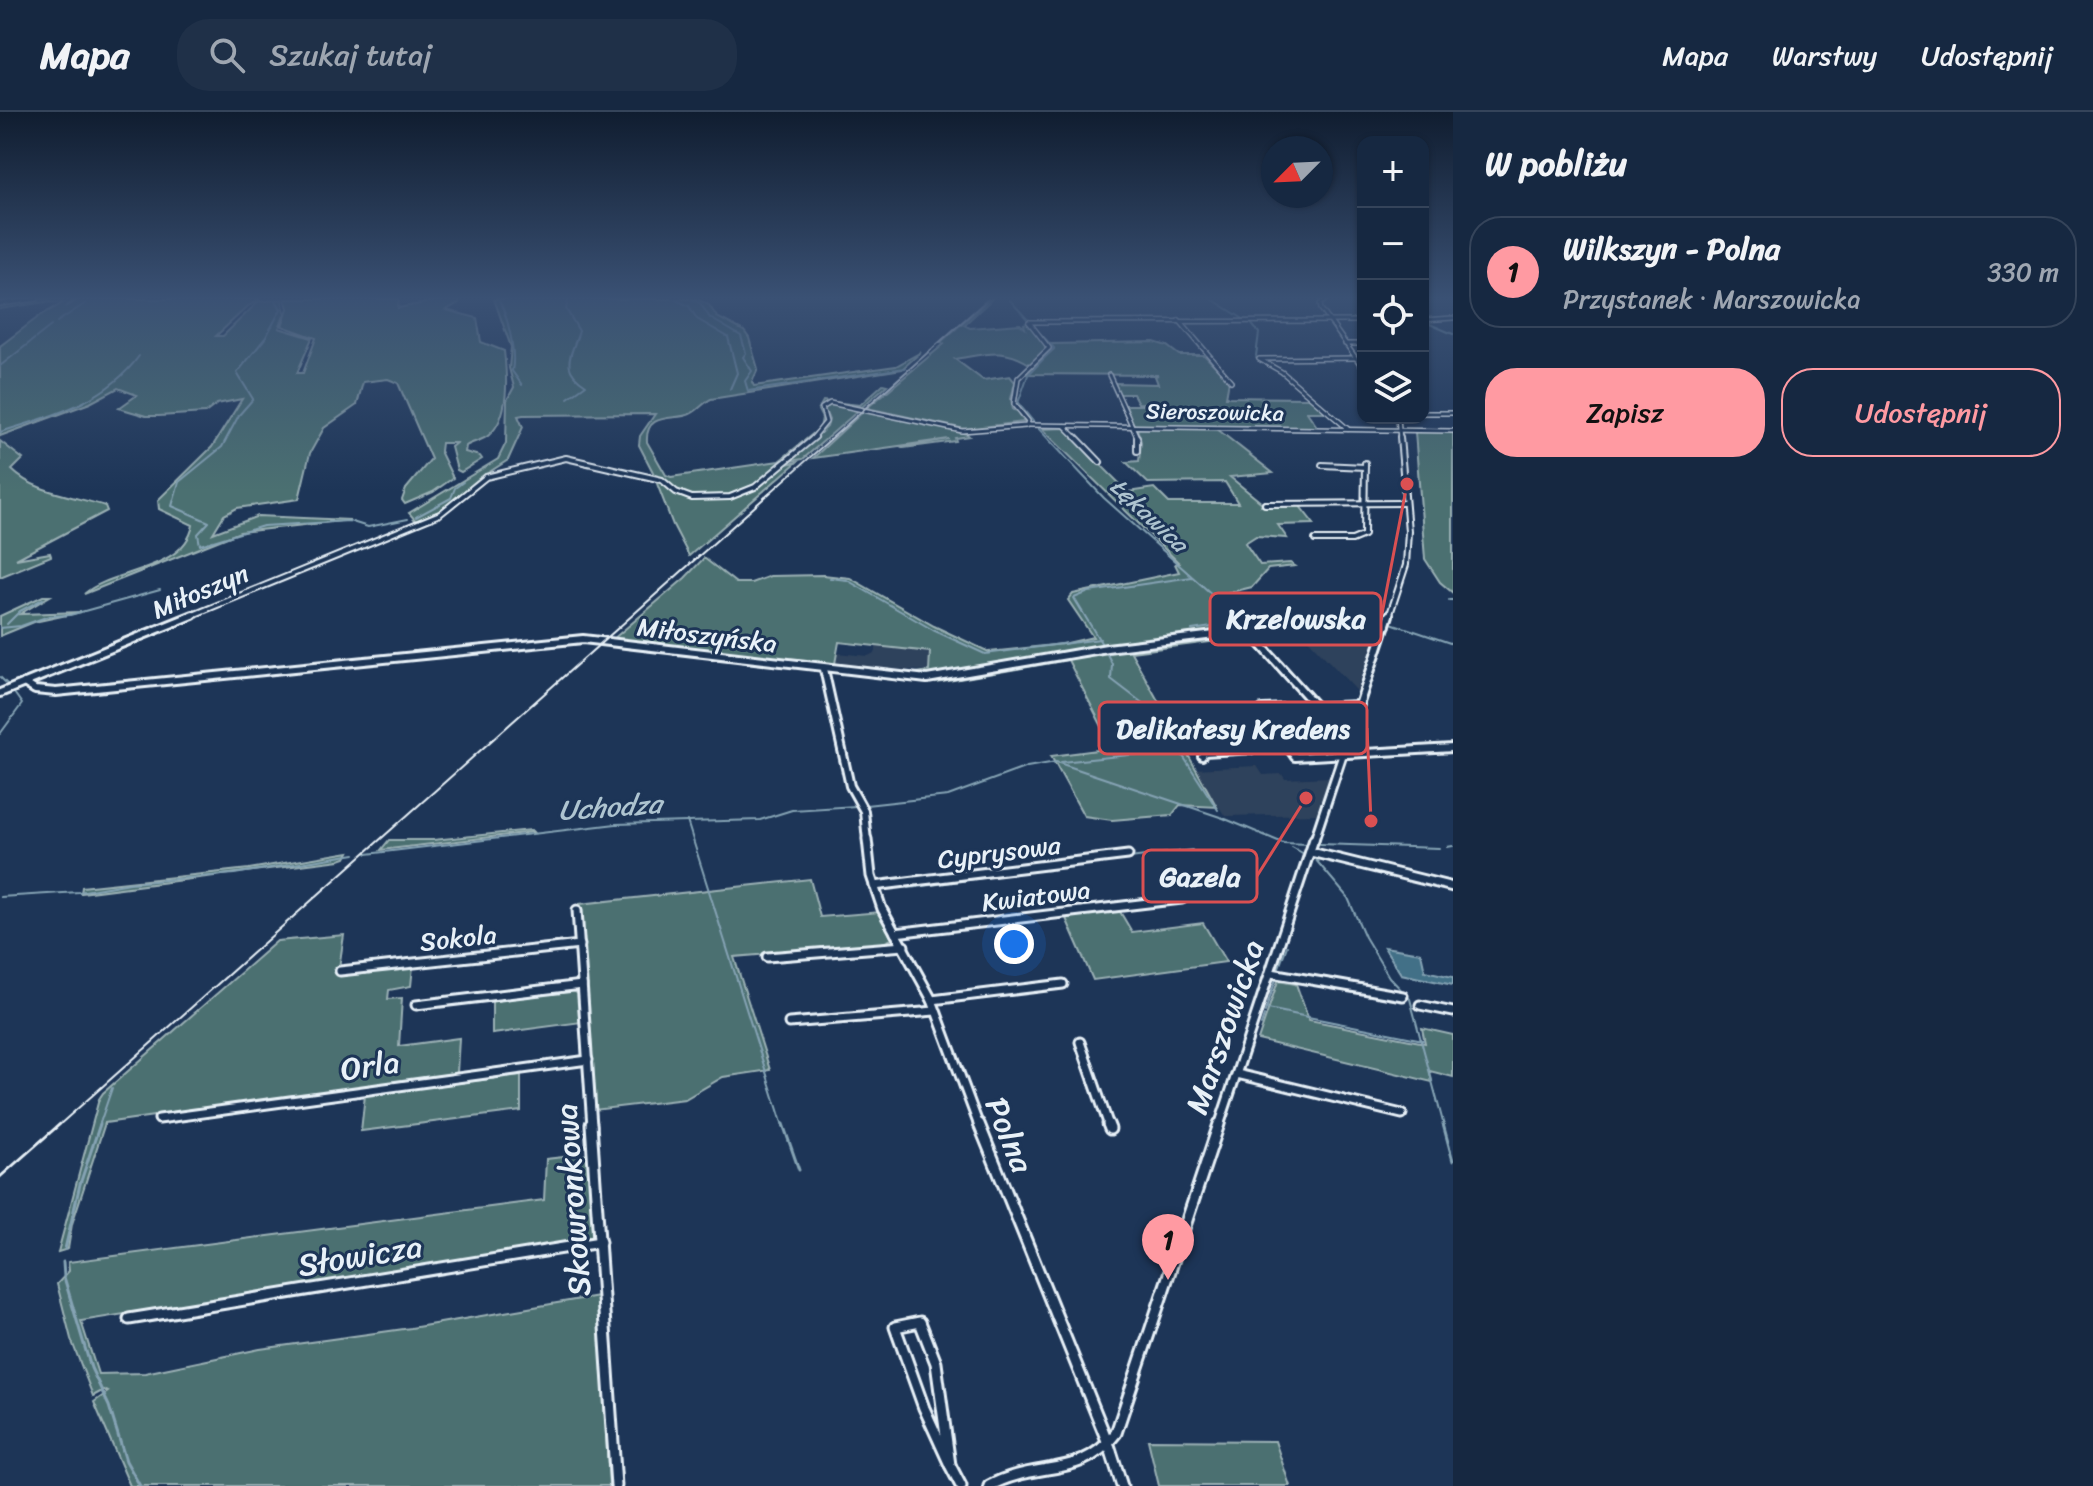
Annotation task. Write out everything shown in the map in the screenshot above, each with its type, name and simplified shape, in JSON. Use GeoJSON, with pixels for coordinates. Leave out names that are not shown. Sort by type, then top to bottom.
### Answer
{"type":"FeatureCollection","features":[{"type":"Feature","properties":{"kind":"street"},"geometry":{"type":"LineString","coordinates":[[1028,425],[1014,404],[1018,378],[1033,363]]}},
{"type":"Feature","properties":{"kind":"street"},"geometry":{"type":"LineString","coordinates":[[1214,363],[1231,381]]}},
{"type":"Feature","properties":{"kind":"street"},"geometry":{"type":"LineString","coordinates":[[1266,363],[1282,372],[1348,429]]}},
{"type":"Feature","properties":{"kind":"street"},"geometry":{"type":"LineString","coordinates":[[1109,375],[1138,439],[1137,451]]}},
{"type":"Feature","properties":{"kind":"street","name":"Sieroszowicka"},"geometry":{"type":"LineString","coordinates":[[662,480],[676,492],[692,498],[722,498],[745,493],[819,434],[826,422],[822,408],[830,403],[962,431],[1028,425],[1453,431]]}},
{"type":"Feature","properties":{"kind":"street"},"geometry":{"type":"LineString","coordinates":[[1429,413],[1453,413]]}},
{"type":"Feature","properties":{"kind":"street","name":"Marszowicka"},"geometry":{"type":"LineString","coordinates":[[1110,1448],[1409,552],[1399,424]]}},
{"type":"Feature","properties":{"kind":"street"},"geometry":{"type":"LineString","coordinates":[[1065,426],[1100,462]]}},
{"type":"Feature","properties":{"kind":"street","name":"Miłoszyn"},"geometry":{"type":"LineString","coordinates":[[0,693],[447,510],[482,479],[574,458],[662,480]]}},
{"type":"Feature","properties":{"kind":"street"},"geometry":{"type":"LineString","coordinates":[[1315,540],[1363,537],[1365,465],[1322,465]]}},
{"type":"Feature","properties":{"kind":"street"},"geometry":{"type":"LineString","coordinates":[[1265,504],[1405,503]]}},
{"type":"Feature","properties":{"kind":"street","name":"Miłoszyńska"},"geometry":{"type":"LineString","coordinates":[[24,683],[35,690],[56,692],[583,639],[927,679],[1107,648],[1330,622],[1387,623]]}},
{"type":"Feature","properties":{"kind":"street"},"geometry":{"type":"LineString","coordinates":[[1255,638],[1315,705]]}},
{"type":"Feature","properties":{"kind":"street","name":"Polna"},"geometry":{"type":"LineString","coordinates":[[824,669],[850,786],[864,811],[874,886],[895,933],[932,1000],[1110,1448],[1122,1486]]}},
{"type":"Feature","properties":{"kind":"street"},"geometry":{"type":"LineString","coordinates":[[1360,705],[1264,708],[1262,711],[1295,757],[1453,748]]}},
{"type":"Feature","properties":{"kind":"street"},"geometry":{"type":"LineString","coordinates":[[1224,727],[1270,723]]}},
{"type":"Feature","properties":{"kind":"street"},"geometry":{"type":"LineString","coordinates":[[1202,756],[1204,752],[1288,747]]}},
{"type":"Feature","properties":{"kind":"street"},"geometry":{"type":"LineString","coordinates":[[1311,852],[1453,887]]}},
{"type":"Feature","properties":{"kind":"street","name":"Cyprysowa"},"geometry":{"type":"LineString","coordinates":[[874,886],[1128,855]]}},
{"type":"Feature","properties":{"kind":"street","name":"Kwiatowa"},"geometry":{"type":"LineString","coordinates":[[895,933],[1182,899]]}},
{"type":"Feature","properties":{"kind":"street","name":"Skowronkowa"},"geometry":{"type":"LineString","coordinates":[[577,910],[616,1486]]}},
{"type":"Feature","properties":{"kind":"street","name":"Sokola"},"geometry":{"type":"LineString","coordinates":[[340,971],[580,945]]}},
{"type":"Feature","properties":{"kind":"street"},"geometry":{"type":"LineString","coordinates":[[767,957],[904,946]]}},
{"type":"Feature","properties":{"kind":"street"},"geometry":{"type":"LineString","coordinates":[[1271,973],[1403,996]]}},
{"type":"Feature","properties":{"kind":"street"},"geometry":{"type":"LineString","coordinates":[[932,1000],[1063,984]]}},
{"type":"Feature","properties":{"kind":"street"},"geometry":{"type":"LineString","coordinates":[[416,1005],[582,985]]}},
{"type":"Feature","properties":{"kind":"street"},"geometry":{"type":"LineString","coordinates":[[1420,1005],[1453,1012]]}},
{"type":"Feature","properties":{"kind":"street"},"geometry":{"type":"LineString","coordinates":[[789,1023],[935,1011]]}},
{"type":"Feature","properties":{"kind":"street"},"geometry":{"type":"LineString","coordinates":[[1080,1042],[1110,1129]]}},
{"type":"Feature","properties":{"kind":"street","name":"Orla"},"geometry":{"type":"LineString","coordinates":[[159,1119],[588,1060]]}},
{"type":"Feature","properties":{"kind":"street"},"geometry":{"type":"LineString","coordinates":[[1237,1074],[1402,1114]]}},
{"type":"Feature","properties":{"kind":"street","name":"Słowicza"},"geometry":{"type":"LineString","coordinates":[[129,1319],[600,1242]]}},
{"type":"Feature","properties":{"kind":"street"},"geometry":{"type":"LineString","coordinates":[[950,1467],[936,1363],[920,1322],[895,1327],[950,1467],[961,1486]]}},
{"type":"Feature","properties":{"kind":"street"},"geometry":{"type":"LineString","coordinates":[[989,1486],[1014,1475],[1086,1469],[1101,1460],[1110,1448]]}},
{"type":"Feature","properties":{"kind":"shaded area"},"geometry":{"type":"Polygon","coordinates":[[[1378,628],[1357,691],[1301,632],[1378,628]]]}},
{"type":"Feature","properties":{"kind":"shaded area"},"geometry":{"type":"Polygon","coordinates":[[[876,646],[931,652],[930,671],[886,669],[885,674],[834,669],[836,653],[868,656],[876,652],[876,646]]]}},
{"type":"Feature","properties":{"kind":"shaded area"},"geometry":{"type":"Polygon","coordinates":[[[1257,766],[1263,775],[1282,774],[1285,779],[1332,777],[1319,814],[1225,816],[1194,769],[1257,766]]]}},
{"type":"Feature","properties":{"kind":"shaded area"},"geometry":{"type":"Polygon","coordinates":[[[1384,947],[1421,953],[1425,971],[1453,977],[1453,985],[1401,974],[1384,947]]]}},
{"type":"Feature","properties":{"kind":"green space"},"geometry":{"type":"Polygon","coordinates":[[[0,363],[301,363],[297,373],[303,373],[307,363],[505,363],[506,384],[501,418],[489,435],[466,446],[465,452],[482,459],[461,472],[457,470],[451,447],[456,443],[441,443],[440,451],[453,478],[433,492],[405,504],[402,500],[406,489],[431,459],[398,383],[388,379],[363,382],[357,405],[324,428],[310,453],[299,499],[237,508],[224,515],[213,533],[258,516],[350,520],[240,532],[84,594],[111,579],[162,561],[187,540],[193,525],[159,509],[158,500],[212,447],[242,399],[217,404],[205,413],[146,416],[119,408],[137,395],[118,388],[90,403],[0,436],[0,363]]]}},
{"type":"Feature","properties":{"kind":"green space"},"geometry":{"type":"Polygon","coordinates":[[[509,363],[756,363],[754,386],[909,363],[902,369],[711,399],[690,414],[662,419],[651,426],[647,442],[666,475],[671,477],[779,461],[820,428],[822,418],[818,410],[823,401],[835,402],[822,406],[820,410],[824,422],[821,429],[776,469],[742,492],[723,498],[704,499],[681,493],[666,480],[654,476],[639,445],[640,436],[655,414],[523,415],[518,416],[523,427],[508,460],[477,480],[444,509],[416,521],[409,513],[498,459],[506,443],[507,400],[514,387],[509,363]]]}},
{"type":"Feature","properties":{"kind":"green space"},"geometry":{"type":"Polygon","coordinates":[[[921,363],[960,363],[983,380],[1010,376],[1015,382],[1011,399],[1013,410],[1018,411],[1024,422],[965,429],[867,408],[921,363]]]}},
{"type":"Feature","properties":{"kind":"green space"},"geometry":{"type":"Polygon","coordinates":[[[1038,363],[1212,363],[1229,380],[1226,397],[1310,398],[1329,412],[1307,412],[1318,428],[1134,425],[1126,405],[1154,405],[1161,416],[1174,415],[1169,404],[1138,403],[1133,394],[1119,394],[1115,383],[1158,384],[1155,376],[1158,375],[1026,374],[1038,363]]]}},
{"type":"Feature","properties":{"kind":"green space"},"geometry":{"type":"Polygon","coordinates":[[[883,384],[887,385],[862,407],[841,403],[860,405],[883,384]]]}},
{"type":"Feature","properties":{"kind":"green space"},"geometry":{"type":"Polygon","coordinates":[[[835,404],[860,409],[803,459],[789,461],[827,427],[829,420],[824,408],[835,404]]]}},
{"type":"Feature","properties":{"kind":"green space"},"geometry":{"type":"Polygon","coordinates":[[[866,409],[969,436],[955,438],[956,441],[902,447],[949,439],[813,458],[866,409]]]}},
{"type":"Feature","properties":{"kind":"green space"},"geometry":{"type":"Polygon","coordinates":[[[1064,428],[1128,492],[1154,488],[1169,503],[1238,503],[1225,482],[1148,483],[1126,462],[1139,461],[1141,442],[1137,428],[1217,429],[1273,473],[1230,477],[1262,503],[1261,506],[1299,505],[1314,524],[1278,525],[1287,538],[1256,536],[1245,543],[1260,565],[1290,563],[1295,566],[1268,569],[1252,587],[1215,596],[1244,620],[1332,612],[1367,616],[1385,620],[1382,623],[1359,621],[1363,617],[1356,615],[1354,621],[1284,625],[932,676],[916,676],[917,673],[929,671],[930,652],[839,642],[834,669],[612,640],[704,558],[736,583],[751,583],[770,576],[850,578],[934,626],[989,652],[1063,644],[1093,637],[1068,600],[1073,594],[1179,572],[1175,564],[1179,563],[1042,429],[1064,428]]]}},
{"type":"Feature","properties":{"kind":"green space"},"geometry":{"type":"Polygon","coordinates":[[[1415,432],[1453,432],[1453,593],[1440,582],[1425,559],[1415,432]]]}},
{"type":"Feature","properties":{"kind":"green space"},"geometry":{"type":"Polygon","coordinates":[[[0,441],[23,459],[12,470],[21,478],[44,489],[105,506],[107,511],[16,559],[50,553],[51,556],[0,577],[0,441]]]}},
{"type":"Feature","properties":{"kind":"green space"},"geometry":{"type":"Polygon","coordinates":[[[797,462],[689,556],[656,481],[689,498],[728,499],[754,490],[786,464],[797,462]]]}},
{"type":"Feature","properties":{"kind":"green space"},"geometry":{"type":"Polygon","coordinates":[[[43,596],[50,596],[20,614],[81,612],[34,622],[0,636],[0,616],[43,596]]]}},
{"type":"Feature","properties":{"kind":"green space"},"geometry":{"type":"Polygon","coordinates":[[[1248,633],[1250,637],[1131,652],[1217,807],[1180,805],[1172,815],[1112,820],[1084,816],[1051,756],[1113,748],[1068,660],[936,683],[935,680],[1091,653],[1248,633]]]}},
{"type":"Feature","properties":{"kind":"green space"},"geometry":{"type":"Polygon","coordinates":[[[533,832],[381,850],[389,840],[433,840],[533,832]]]}},
{"type":"Feature","properties":{"kind":"green space"},"geometry":{"type":"Polygon","coordinates":[[[349,852],[346,858],[340,860],[81,893],[82,887],[249,869],[349,852]]]}},
{"type":"Feature","properties":{"kind":"green space"},"geometry":{"type":"Polygon","coordinates":[[[810,879],[820,917],[881,912],[894,938],[879,945],[734,957],[770,1070],[723,1077],[685,1099],[594,1110],[580,904],[810,879]]]}},
{"type":"Feature","properties":{"kind":"green space"},"geometry":{"type":"Polygon","coordinates":[[[1119,910],[1132,932],[1203,923],[1226,962],[1093,980],[1065,916],[1119,910]]]}},
{"type":"Feature","properties":{"kind":"green space"},"geometry":{"type":"Polygon","coordinates":[[[344,935],[339,968],[413,966],[411,986],[389,990],[388,999],[402,998],[399,1046],[459,1038],[457,1073],[105,1123],[72,1224],[68,1249],[58,1252],[103,1093],[277,941],[344,935]]]}},
{"type":"Feature","properties":{"kind":"green space"},"geometry":{"type":"Polygon","coordinates":[[[1278,981],[1296,984],[1309,1020],[1425,1043],[1422,1028],[1453,1035],[1453,1077],[1430,1071],[1432,1082],[1258,1040],[1278,981]]]}},
{"type":"Feature","properties":{"kind":"green space"},"geometry":{"type":"Polygon","coordinates":[[[571,990],[580,995],[582,1022],[492,1034],[492,1001],[571,990]]]}},
{"type":"Feature","properties":{"kind":"green space"},"geometry":{"type":"Polygon","coordinates":[[[521,1075],[521,1111],[361,1131],[365,1095],[521,1075]]]}},
{"type":"Feature","properties":{"kind":"green space"},"geometry":{"type":"Polygon","coordinates":[[[590,1154],[593,1238],[81,1321],[98,1374],[145,1373],[260,1349],[411,1328],[598,1296],[609,1486],[130,1486],[94,1402],[108,1392],[104,1390],[93,1396],[71,1339],[57,1284],[69,1271],[68,1262],[544,1200],[546,1159],[590,1154]]]}},
{"type":"Feature","properties":{"kind":"green space"},"geometry":{"type":"Polygon","coordinates":[[[1148,1440],[1275,1441],[1290,1486],[1159,1486],[1148,1440]]]}},
{"type":"Feature","properties":{"kind":"waterway"},"geometry":{"type":"LineString","coordinates":[[0,366],[4,363]]}},
{"type":"Feature","properties":{"kind":"waterway"},"geometry":{"type":"LineString","coordinates":[[0,432],[77,405],[111,385],[133,363]]}},
{"type":"Feature","properties":{"kind":"waterway"},"geometry":{"type":"LineString","coordinates":[[245,363],[237,373],[253,399],[239,415],[222,447],[179,482],[172,506],[209,522],[198,534],[200,545],[263,526],[349,521],[368,527],[408,519]]}},
{"type":"Feature","properties":{"kind":"waterway"},"geometry":{"type":"LineString","coordinates":[[512,363],[512,371],[522,385]]}},
{"type":"Feature","properties":{"kind":"waterway"},"geometry":{"type":"LineString","coordinates":[[568,398],[586,385],[572,373],[569,363]]}},
{"type":"Feature","properties":{"kind":"waterway"},"geometry":{"type":"LineString","coordinates":[[730,389],[737,373],[735,363]]}},
{"type":"Feature","properties":{"kind":"waterway"},"geometry":{"type":"LineString","coordinates":[[747,363],[752,371],[745,381],[748,391],[905,368]]}},
{"type":"Feature","properties":{"kind":"waterway","name":"Łękawica"},"geometry":{"type":"LineString","coordinates":[[1035,424],[1018,403],[1028,375],[1039,363]]}},
{"type":"Feature","properties":{"kind":"waterway"},"geometry":{"type":"LineString","coordinates":[[1279,372],[1290,381]]}},
{"type":"Feature","properties":{"kind":"waterway","name":"Łękawica"},"geometry":{"type":"LineString","coordinates":[[1037,427],[1104,498],[1243,622]]}},
{"type":"Feature","properties":{"kind":"waterway"},"geometry":{"type":"LineString","coordinates":[[571,457],[631,471]]}},
{"type":"Feature","properties":{"kind":"waterway"},"geometry":{"type":"LineString","coordinates":[[491,473],[502,471]]}},
{"type":"Feature","properties":{"kind":"waterway"},"geometry":{"type":"LineString","coordinates":[[416,517],[451,498],[455,488],[463,482]]}},
{"type":"Feature","properties":{"kind":"waterway"},"geometry":{"type":"LineString","coordinates":[[1099,639],[1074,598],[1089,592],[1192,577]]}},
{"type":"Feature","properties":{"kind":"waterway"},"geometry":{"type":"LineString","coordinates":[[830,578],[847,580],[933,630],[985,654],[1099,639]]}},
{"type":"Feature","properties":{"kind":"waterway"},"geometry":{"type":"LineString","coordinates":[[0,628],[21,626],[49,616],[70,615],[160,590]]}},
{"type":"Feature","properties":{"kind":"waterway"},"geometry":{"type":"LineString","coordinates":[[7,624],[20,611],[43,599]]}},
{"type":"Feature","properties":{"kind":"waterway"},"geometry":{"type":"LineString","coordinates":[[1250,621],[1340,613],[1383,621]]}},
{"type":"Feature","properties":{"kind":"waterway"},"geometry":{"type":"LineString","coordinates":[[1192,630],[1245,622]]}},
{"type":"Feature","properties":{"kind":"waterway"},"geometry":{"type":"LineString","coordinates":[[1391,623],[1453,644]]}},
{"type":"Feature","properties":{"kind":"waterway"},"geometry":{"type":"LineString","coordinates":[[1099,639],[1103,646]]}},
{"type":"Feature","properties":{"kind":"waterway"},"geometry":{"type":"LineString","coordinates":[[1106,652],[1112,664],[1111,679],[1175,728],[1173,732],[1183,756],[1218,810]]}},
{"type":"Feature","properties":{"kind":"waterway"},"geometry":{"type":"LineString","coordinates":[[0,677],[9,686]]}},
{"type":"Feature","properties":{"kind":"waterway"},"geometry":{"type":"LineString","coordinates":[[0,734],[22,704],[12,690]]}},
{"type":"Feature","properties":{"kind":"waterway"},"geometry":{"type":"LineString","coordinates":[[1061,762],[1139,754],[1172,733]]}},
{"type":"Feature","properties":{"kind":"waterway","name":"Uchodza"},"geometry":{"type":"LineString","coordinates":[[866,805],[948,796],[1027,767],[1056,762],[1223,818],[1283,843],[1308,844]]}},
{"type":"Feature","properties":{"kind":"waterway","name":"Uchodza"},"geometry":{"type":"LineString","coordinates":[[687,822],[760,820],[792,810],[856,806]]}},
{"type":"Feature","properties":{"kind":"waterway","name":"Uchodza"},"geometry":{"type":"LineString","coordinates":[[367,854],[616,824],[687,822]]}},
{"type":"Feature","properties":{"kind":"waterway"},"geometry":{"type":"LineString","coordinates":[[687,822],[783,1126]]}},
{"type":"Feature","properties":{"kind":"waterway","name":"Uchodza"},"geometry":{"type":"LineString","coordinates":[[1320,844],[1439,848]]}},
{"type":"Feature","properties":{"kind":"waterway","name":"Uchodza"},"geometry":{"type":"LineString","coordinates":[[1447,847],[1453,846]]}},
{"type":"Feature","properties":{"kind":"waterway"},"geometry":{"type":"LineString","coordinates":[[1292,847],[1304,854]]}},
{"type":"Feature","properties":{"kind":"waterway"},"geometry":{"type":"LineString","coordinates":[[1130,858],[1192,850]]}},
{"type":"Feature","properties":{"kind":"waterway","name":"Uchodza"},"geometry":{"type":"LineString","coordinates":[[0,897],[79,892],[130,883],[234,874],[355,854]]}},
{"type":"Feature","properties":{"kind":"waterway"},"geometry":{"type":"LineString","coordinates":[[1315,859],[1348,898],[1365,937],[1389,977],[1410,999],[1421,1040]]}},
{"type":"Feature","properties":{"kind":"waterway"},"geometry":{"type":"LineString","coordinates":[[909,888],[1092,863]]}},
{"type":"Feature","properties":{"kind":"waterway"},"geometry":{"type":"LineString","coordinates":[[1278,970],[1287,946]]}},
{"type":"Feature","properties":{"kind":"waterway"},"geometry":{"type":"LineString","coordinates":[[1265,1012],[1276,979]]}},
{"type":"Feature","properties":{"kind":"waterway"},"geometry":{"type":"LineString","coordinates":[[1268,1009],[1421,1040]]}},
{"type":"Feature","properties":{"kind":"waterway"},"geometry":{"type":"LineString","coordinates":[[1261,1025],[1264,1016]]}},
{"type":"Feature","properties":{"kind":"waterway"},"geometry":{"type":"LineString","coordinates":[[1421,1040],[1444,1126]]}},
{"type":"Feature","properties":{"kind":"waterway"},"geometry":{"type":"LineString","coordinates":[[99,1126],[112,1088]]}},
{"type":"Feature","properties":{"kind":"waterway"},"geometry":{"type":"LineString","coordinates":[[65,1249],[80,1184],[100,1124]]}},
{"type":"Feature","properties":{"kind":"waterway"},"geometry":{"type":"LineString","coordinates":[[783,1124],[799,1170]]}},
{"type":"Feature","properties":{"kind":"waterway"},"geometry":{"type":"LineString","coordinates":[[1443,1124],[1453,1161]]}},
{"type":"Feature","properties":{"kind":"waterway"},"geometry":{"type":"LineString","coordinates":[[63,1262],[64,1277],[91,1368],[109,1406],[126,1461],[140,1486]]}},
{"type":"Feature","properties":{"kind":"railway"},"geometry":{"type":"LineString","coordinates":[[58,1126],[916,363]]}},
{"type":"Feature","properties":{"kind":"railway"},"geometry":{"type":"LineString","coordinates":[[0,1177],[60,1124]]}},
{"type":"Feature","properties":{"kind":"place","name":"Krzelowska"},"geometry":{"type":"Point","coordinates":[1407,484]}},
{"type":"Feature","properties":{"kind":"place","name":"Gazela"},"geometry":{"type":"Point","coordinates":[1306,798]}},
{"type":"Feature","properties":{"kind":"place","name":"Delikatesy Kredens"},"geometry":{"type":"Point","coordinates":[1371,821]}},
{"type":"Feature","properties":{"kind":"place","name":"Wilkszyn - Polna"},"geometry":{"type":"Point","coordinates":[1168,1280]}}]}
